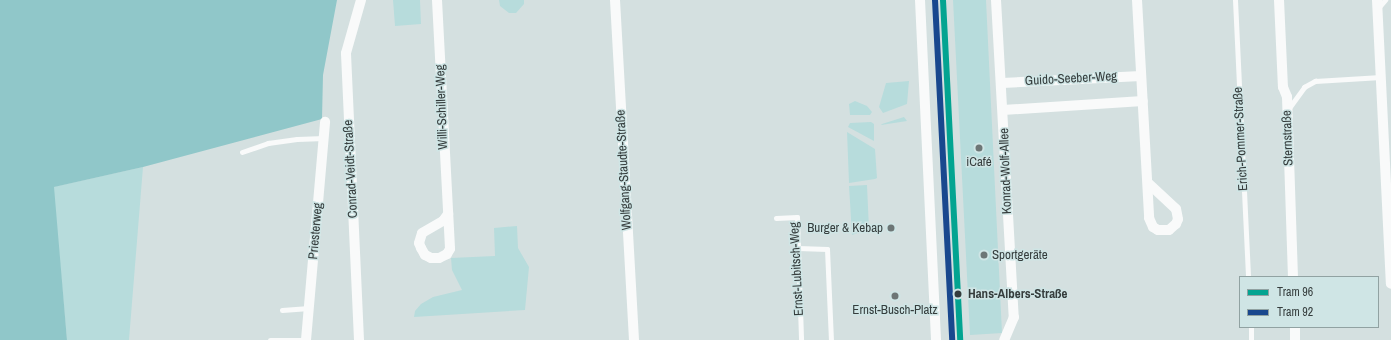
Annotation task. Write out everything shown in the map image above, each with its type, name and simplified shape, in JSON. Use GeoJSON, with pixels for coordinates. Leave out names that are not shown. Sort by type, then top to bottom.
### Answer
{"type":"FeatureCollection","features":[{"type":"Feature","properties":{"kind":"street","name":"Conrad-Veidt-Straße"},"geometry":{"type":"LineString","coordinates":[[359,340],[346,53],[361,0]]}},
{"type":"Feature","properties":{"kind":"street","name":"Willi-Schiller-Weg"},"geometry":{"type":"LineString","coordinates":[[437,0],[448,214]]}},
{"type":"Feature","properties":{"kind":"street","name":"Wolfgang-Staudte-Straße"},"geometry":{"type":"LineString","coordinates":[[615,0],[634,340]]}},
{"type":"Feature","properties":{"kind":"street"},"geometry":{"type":"LineString","coordinates":[[920,0],[936,340]]}},
{"type":"Feature","properties":{"kind":"street","name":"Konrad-Wolf-Allee"},"geometry":{"type":"LineString","coordinates":[[996,0],[1002,83],[1014,317],[1004,340]]}},
{"type":"Feature","properties":{"kind":"street"},"geometry":{"type":"LineString","coordinates":[[1137,0],[1148,184]]}},
{"type":"Feature","properties":{"kind":"street","name":"Sternstraße"},"geometry":{"type":"LineString","coordinates":[[1279,0],[1283,87],[1287,97],[1293,276]]}},
{"type":"Feature","properties":{"kind":"street"},"geometry":{"type":"LineString","coordinates":[[1378,4],[1391,284]]}},
{"type":"Feature","properties":{"kind":"street","name":"Guido-Seeber-Weg"},"geometry":{"type":"LineString","coordinates":[[1002,83],[1141,76]]}},
{"type":"Feature","properties":{"kind":"street","name":"Guido-Seeber-Weg"},"geometry":{"type":"LineString","coordinates":[[1003,110],[1143,101]]}},
{"type":"Feature","properties":{"kind":"street","name":"Priesterweg"},"geometry":{"type":"LineString","coordinates":[[306,340],[325,122]]}},
{"type":"Feature","properties":{"kind":"street"},"geometry":{"type":"LineString","coordinates":[[1294,328],[1295,340]]}},
{"type":"Feature","properties":{"kind":"lane","name":"Erich-Pommer-Straße"},"geometry":{"type":"LineString","coordinates":[[1235,0],[1248,276]]}},
{"type":"Feature","properties":{"kind":"lane"},"geometry":{"type":"LineString","coordinates":[[1378,4],[1385,0]]}},
{"type":"Feature","properties":{"kind":"lane"},"geometry":{"type":"LineString","coordinates":[[1287,112],[1304,87],[1315,81],[1381,78]]}},
{"type":"Feature","properties":{"kind":"lane"},"geometry":{"type":"LineString","coordinates":[[242,152],[268,144],[297,139],[324,138]]}},
{"type":"Feature","properties":{"kind":"lane","name":"Ernst-Lubitsch-Weg"},"geometry":{"type":"LineString","coordinates":[[776,218],[796,217],[801,340]]}},
{"type":"Feature","properties":{"kind":"lane"},"geometry":{"type":"LineString","coordinates":[[798,248],[827,249],[831,340]]}},
{"type":"Feature","properties":{"kind":"lane"},"geometry":{"type":"LineString","coordinates":[[282,310],[309,308]]}},
{"type":"Feature","properties":{"kind":"lane"},"geometry":{"type":"LineString","coordinates":[[1251,328],[1251,340]]}},
{"type":"Feature","properties":{"kind":"lane"},"geometry":{"type":"LineString","coordinates":[[270,340],[306,340]]}},
{"type":"Feature","properties":{"kind":"shaded area"},"geometry":{"type":"Polygon","coordinates":[[[0,0],[337,0],[323,75],[322,119],[143,167],[54,187],[67,340],[0,340],[0,0]]]}},
{"type":"Feature","properties":{"kind":"shaded area"},"geometry":{"type":"Polygon","coordinates":[[[393,0],[420,0],[421,24],[395,26],[393,0]]]}},
{"type":"Feature","properties":{"kind":"shaded area"},"geometry":{"type":"Polygon","coordinates":[[[499,0],[524,0],[524,4],[516,13],[509,13],[500,6],[499,0]]]}},
{"type":"Feature","properties":{"kind":"shaded area"},"geometry":{"type":"Polygon","coordinates":[[[953,0],[986,0],[1002,333],[970,335],[953,0]]]}},
{"type":"Feature","properties":{"kind":"shaded area"},"geometry":{"type":"Polygon","coordinates":[[[909,81],[907,104],[883,113],[879,107],[886,83],[909,81]]]}},
{"type":"Feature","properties":{"kind":"shaded area"},"geometry":{"type":"Polygon","coordinates":[[[855,101],[867,106],[872,112],[870,115],[850,115],[849,104],[855,101]]]}},
{"type":"Feature","properties":{"kind":"shaded area"},"geometry":{"type":"Polygon","coordinates":[[[904,117],[907,121],[881,125],[882,124],[904,117]]]}},
{"type":"Feature","properties":{"kind":"shaded area"},"geometry":{"type":"Polygon","coordinates":[[[871,122],[874,124],[874,141],[848,127],[850,123],[871,122]]]}},
{"type":"Feature","properties":{"kind":"shaded area"},"geometry":{"type":"Polygon","coordinates":[[[847,132],[875,149],[877,178],[849,183],[847,132]]]}},
{"type":"Feature","properties":{"kind":"shaded area"},"geometry":{"type":"Polygon","coordinates":[[[143,167],[129,340],[67,340],[53,187],[143,167]]]}},
{"type":"Feature","properties":{"kind":"shaded area"},"geometry":{"type":"Polygon","coordinates":[[[867,185],[869,229],[852,235],[849,186],[867,185]]]}},
{"type":"Feature","properties":{"kind":"shaded area"},"geometry":{"type":"Polygon","coordinates":[[[517,226],[518,248],[529,267],[525,310],[414,317],[415,311],[421,304],[433,297],[462,290],[452,270],[451,258],[495,256],[494,228],[517,226]]]}},
{"type":"Feature","properties":{"kind":"tram line","name":"92"},"geometry":{"type":"LineString","coordinates":[[935,0],[952,340]]}},
{"type":"Feature","properties":{"kind":"tram line","name":"96"},"geometry":{"type":"LineString","coordinates":[[943,0],[960,340]]}},
{"type":"Feature","properties":{"kind":"place","name":"iCafé"},"geometry":{"type":"Point","coordinates":[979,148]}},
{"type":"Feature","properties":{"kind":"place","name":"Burger & Kebap"},"geometry":{"type":"Point","coordinates":[891,228]}},
{"type":"Feature","properties":{"kind":"place","name":"Sportgeräte"},"geometry":{"type":"Point","coordinates":[984,255]}},
{"type":"Feature","properties":{"kind":"place","name":"Hans-Albers-Straße"},"geometry":{"type":"Point","coordinates":[958,294]}},
{"type":"Feature","properties":{"kind":"place","name":"Ernst-Busch-Platz"},"geometry":{"type":"Point","coordinates":[895,296]}}]}
